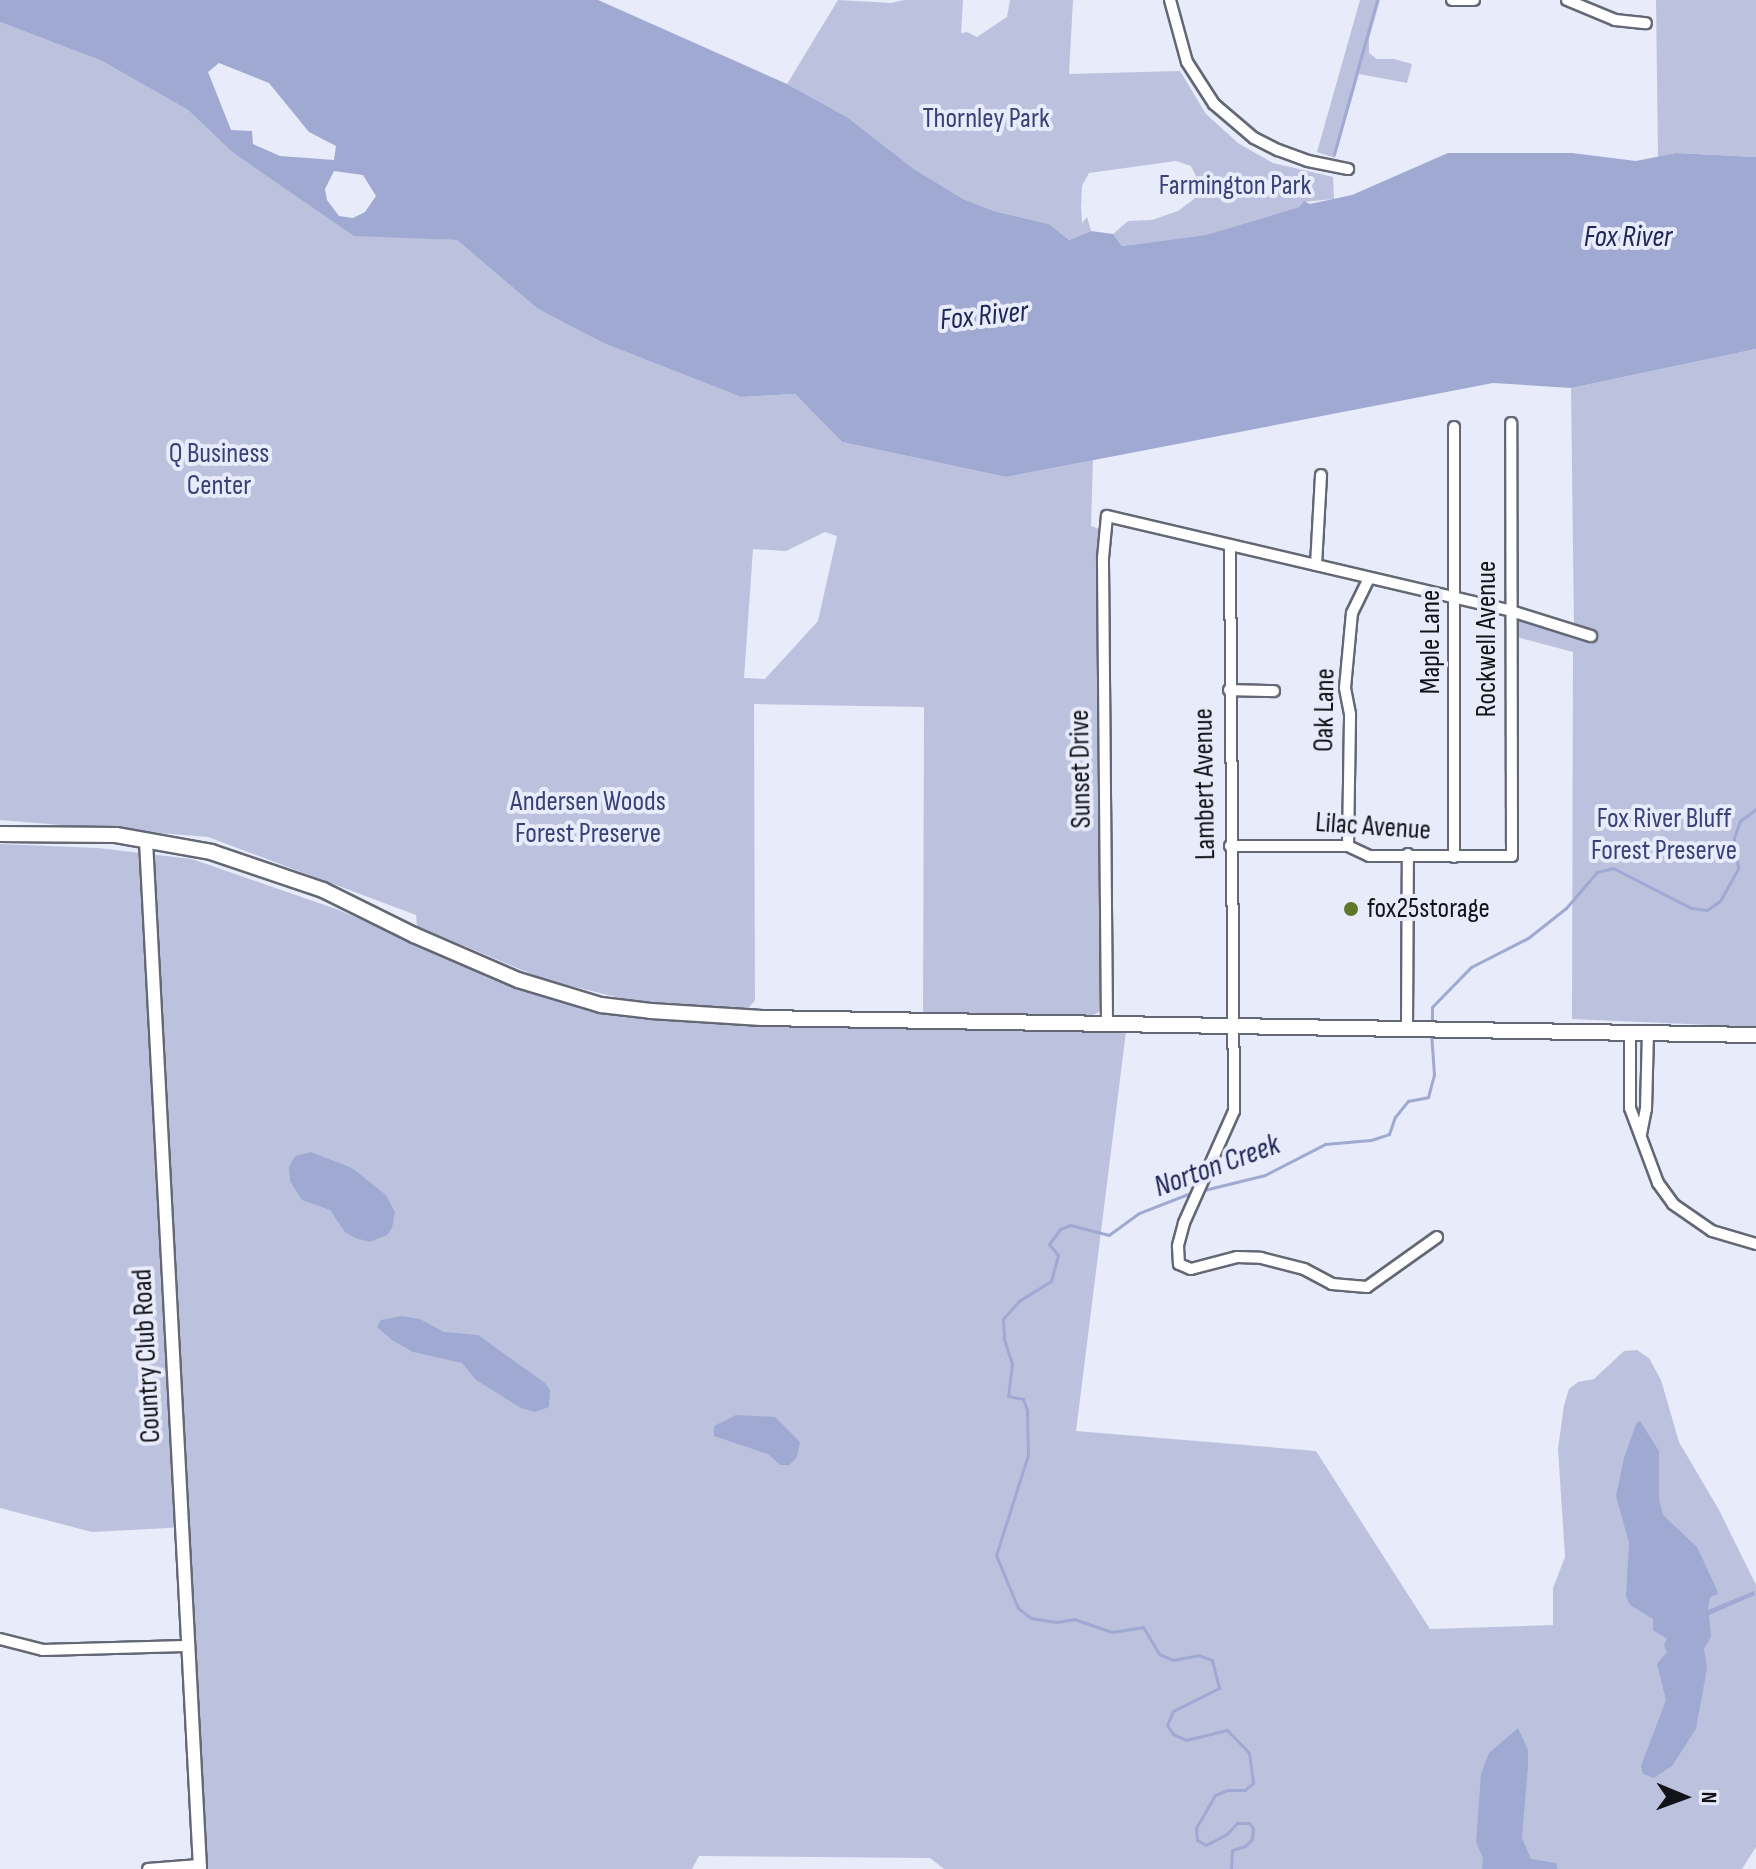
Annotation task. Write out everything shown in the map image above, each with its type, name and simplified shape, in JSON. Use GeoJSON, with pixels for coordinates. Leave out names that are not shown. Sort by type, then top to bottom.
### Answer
{"type":"FeatureCollection","features":[{"type":"Feature","properties":{"kind":"main road"},"geometry":{"type":"LineString","coordinates":[[0,834],[116,835],[211,852],[323,890],[414,935],[518,980],[601,1005],[762,1018],[1414,1026],[1756,1035]]}},
{"type":"Feature","properties":{"kind":"street"},"geometry":{"type":"LineString","coordinates":[[1170,0],[1187,62],[1214,104],[1254,138],[1278,150],[1308,161],[1348,169]]}},
{"type":"Feature","properties":{"kind":"street"},"geometry":{"type":"LineString","coordinates":[[1452,0],[1474,0]]}},
{"type":"Feature","properties":{"kind":"street"},"geometry":{"type":"LineString","coordinates":[[1567,0],[1615,20],[1646,23]]}},
{"type":"Feature","properties":{"kind":"street","name":"Rockwell Avenue"},"geometry":{"type":"LineString","coordinates":[[1511,423],[1512,856]]}},
{"type":"Feature","properties":{"kind":"street","name":"Maple Lane"},"geometry":{"type":"LineString","coordinates":[[1454,427],[1454,857]]}},
{"type":"Feature","properties":{"kind":"street"},"geometry":{"type":"LineString","coordinates":[[1316,565],[1321,475]]}},
{"type":"Feature","properties":{"kind":"street","name":"Sunset Drive"},"geometry":{"type":"LineString","coordinates":[[1107,1022],[1103,575],[1107,516],[1230,545]]}},
{"type":"Feature","properties":{"kind":"street"},"geometry":{"type":"LineString","coordinates":[[1230,545],[1511,611],[1591,636]]}},
{"type":"Feature","properties":{"kind":"street","name":"Lambert Avenue"},"geometry":{"type":"LineString","coordinates":[[1230,545],[1234,1111],[1184,1223],[1178,1246],[1179,1264],[1191,1269],[1237,1257],[1261,1258],[1304,1269],[1332,1284],[1367,1287],[1437,1237]]}},
{"type":"Feature","properties":{"kind":"street","name":"Oak Lane"},"geometry":{"type":"LineString","coordinates":[[1348,846],[1350,714],[1345,688],[1352,613],[1369,578]]}},
{"type":"Feature","properties":{"kind":"street"},"geometry":{"type":"LineString","coordinates":[[1229,690],[1274,691]]}},
{"type":"Feature","properties":{"kind":"street","name":"Country Club Road"},"geometry":{"type":"LineString","coordinates":[[146,841],[185,1646],[199,1867]]}},
{"type":"Feature","properties":{"kind":"street","name":"Lilac Avenue"},"geometry":{"type":"LineString","coordinates":[[1230,846],[1348,846],[1369,856],[1512,856]]}},
{"type":"Feature","properties":{"kind":"street"},"geometry":{"type":"LineString","coordinates":[[1408,854],[1414,1026]]}},
{"type":"Feature","properties":{"kind":"street"},"geometry":{"type":"LineString","coordinates":[[1630,1032],[1630,1108],[1658,1183],[1673,1204],[1712,1231],[1756,1244]]}},
{"type":"Feature","properties":{"kind":"street"},"geometry":{"type":"LineString","coordinates":[[1640,1136],[1646,1109],[1648,1032]]}},
{"type":"Feature","properties":{"kind":"street"},"geometry":{"type":"LineString","coordinates":[[0,1639],[43,1650],[185,1646]]}},
{"type":"Feature","properties":{"kind":"street"},"geometry":{"type":"LineString","coordinates":[[148,1869],[199,1867]]}},
{"type":"Feature","properties":{"kind":"green space","name":"Thornley Park"},"geometry":{"type":"Polygon","coordinates":[[[838,0],[891,3],[904,0],[963,0],[961,33],[967,32],[977,37],[1007,17],[1010,0],[1073,0],[1069,74],[1180,71],[1206,114],[1238,143],[1273,163],[1333,177],[1334,199],[1303,202],[1299,207],[1207,235],[1122,246],[1113,234],[1128,221],[1152,220],[1178,211],[1194,199],[1197,178],[1191,166],[1176,161],[1089,173],[1082,186],[1081,207],[1082,223],[1087,217],[1091,231],[1069,240],[1049,224],[994,211],[963,199],[914,169],[847,117],[787,84],[838,0]]]}},
{"type":"Feature","properties":{"kind":"green space","name":"Farmington Park"},"geometry":{"type":"Polygon","coordinates":[[[1360,0],[1380,0],[1369,39],[1369,53],[1377,59],[1394,59],[1412,64],[1407,83],[1359,74],[1335,158],[1317,152],[1360,0]]]}},
{"type":"Feature","properties":{"kind":"green space"},"geometry":{"type":"Polygon","coordinates":[[[1656,0],[1756,0],[1756,157],[1676,153],[1658,157],[1656,0]]]}},
{"type":"Feature","properties":{"kind":"green space"},"geometry":{"type":"Polygon","coordinates":[[[0,22],[102,61],[188,110],[232,152],[354,235],[457,240],[538,309],[603,343],[741,397],[795,394],[842,442],[1006,477],[1093,460],[1091,526],[1102,530],[1103,1004],[1099,1012],[1093,1015],[923,1014],[924,707],[754,704],[755,1000],[748,1009],[628,1000],[543,979],[417,926],[416,915],[208,837],[0,820],[0,22]],[[825,532],[786,551],[753,549],[744,678],[765,679],[818,621],[837,536],[825,532]]]}},
{"type":"Feature","properties":{"kind":"green space","name":"Fox River Bluff Forest Preserve"},"geometry":{"type":"Polygon","coordinates":[[[1756,349],[1756,1027],[1572,1019],[1573,652],[1517,637],[1517,610],[1574,627],[1571,388],[1756,349]]]}},
{"type":"Feature","properties":{"kind":"green space"},"geometry":{"type":"Polygon","coordinates":[[[0,844],[98,848],[192,859],[339,910],[493,977],[562,1000],[628,1015],[736,1025],[1126,1031],[1076,1431],[1316,1451],[1430,1629],[1553,1625],[1553,1588],[1565,1557],[1558,1449],[1564,1405],[1569,1389],[1578,1382],[1594,1379],[1624,1351],[1637,1350],[1649,1358],[1661,1380],[1679,1442],[1719,1510],[1756,1585],[1756,1847],[1742,1869],[944,1869],[930,1858],[699,1856],[692,1869],[207,1869],[186,1527],[92,1532],[0,1508],[0,844]]]}},
{"type":"Feature","properties":{"kind":"water","name":"Fox River"},"geometry":{"type":"Polygon","coordinates":[[[0,0],[598,0],[787,84],[847,117],[914,169],[963,199],[994,211],[1049,224],[1069,240],[1091,231],[1113,234],[1122,246],[1206,235],[1299,207],[1304,201],[1310,204],[1352,195],[1448,153],[1572,153],[1636,161],[1676,153],[1756,157],[1756,349],[1571,388],[1493,383],[1006,477],[842,442],[795,394],[741,397],[603,343],[538,309],[457,240],[354,236],[232,152],[188,110],[102,61],[0,22],[0,0]],[[219,63],[208,72],[231,130],[252,131],[253,144],[280,156],[334,160],[336,146],[309,132],[269,83],[219,63]],[[334,171],[325,189],[327,200],[339,216],[353,218],[365,212],[376,196],[363,175],[334,171]]]}},
{"type":"Feature","properties":{"kind":"water"},"geometry":{"type":"Polygon","coordinates":[[[311,1152],[352,1168],[386,1195],[395,1212],[392,1228],[387,1235],[370,1242],[355,1238],[345,1232],[330,1210],[302,1200],[290,1181],[289,1167],[295,1156],[311,1152]]]}},
{"type":"Feature","properties":{"kind":"water"},"geometry":{"type":"Polygon","coordinates":[[[401,1316],[420,1319],[444,1332],[478,1335],[545,1383],[550,1390],[549,1407],[535,1412],[521,1408],[476,1380],[462,1363],[413,1352],[377,1327],[381,1320],[401,1316]]]}},
{"type":"Feature","properties":{"kind":"water"},"geometry":{"type":"Polygon","coordinates":[[[736,1415],[775,1417],[800,1442],[797,1457],[789,1465],[780,1465],[768,1454],[714,1436],[714,1426],[736,1415]]]}},
{"type":"Feature","properties":{"kind":"water"},"geometry":{"type":"Polygon","coordinates":[[[1640,1421],[1659,1451],[1659,1499],[1663,1515],[1697,1547],[1717,1590],[1718,1594],[1710,1597],[1708,1610],[1754,1591],[1755,1595],[1709,1615],[1711,1637],[1704,1649],[1707,1668],[1696,1729],[1672,1766],[1654,1778],[1643,1774],[1641,1766],[1666,1700],[1657,1664],[1667,1652],[1664,1645],[1667,1639],[1653,1630],[1653,1619],[1630,1605],[1626,1596],[1629,1543],[1616,1496],[1624,1458],[1636,1424],[1640,1421]]]}},
{"type":"Feature","properties":{"kind":"water"},"geometry":{"type":"Polygon","coordinates":[[[1518,1728],[1528,1750],[1522,1838],[1531,1859],[1556,1863],[1558,1869],[1482,1869],[1483,1858],[1476,1842],[1481,1774],[1489,1753],[1518,1728]]]}},
{"type":"Feature","properties":{"kind":"waterway"},"geometry":{"type":"LineString","coordinates":[[1334,154],[1377,0]]}},
{"type":"Feature","properties":{"kind":"waterway","name":"Norton Creek"},"geometry":{"type":"LineString","coordinates":[[1432,1025],[1432,1007],[1471,967],[1528,938],[1566,908],[1597,872],[1613,868],[1691,908],[1707,910],[1720,901],[1738,868],[1734,838],[1740,821],[1756,809]]}},
{"type":"Feature","properties":{"kind":"waterway","name":"Norton Creek"},"geometry":{"type":"LineString","coordinates":[[1204,1190],[1265,1175],[1325,1144],[1371,1140],[1389,1134],[1395,1117],[1408,1101],[1428,1097],[1434,1075],[1431,1032]]}},
{"type":"Feature","properties":{"kind":"waterway","name":"Norton Creek"},"geometry":{"type":"LineString","coordinates":[[1193,1192],[1139,1213],[1109,1235],[1070,1225],[1060,1229],[1049,1244],[1058,1255],[1051,1281],[1019,1301],[1003,1319],[1004,1339],[1012,1364],[1008,1396],[1023,1399],[1027,1410],[1028,1455],[996,1555],[1018,1608],[1031,1618],[1056,1622],[1074,1619],[1112,1632],[1143,1627],[1159,1654],[1173,1660],[1198,1655],[1212,1660],[1219,1688],[1173,1711],[1167,1725],[1173,1734],[1186,1740],[1227,1730],[1249,1753],[1253,1783],[1245,1790],[1227,1790],[1215,1795],[1196,1828],[1197,1840],[1206,1845],[1227,1834],[1237,1823],[1249,1823],[1253,1828],[1252,1839],[1245,1846],[1232,1850],[1231,1869]]}},
{"type":"Feature","properties":{"kind":"place","name":"fox25storage"},"geometry":{"type":"Point","coordinates":[1351,909]}},
{"type":"Feature","properties":{"kind":"park label","name":"Q Business Center"},"geometry":{"type":"Point","coordinates":[219,470]}},
{"type":"Feature","properties":{"kind":"park label","name":"Andersen Woods Forest Preserve"},"geometry":{"type":"Point","coordinates":[588,818]}}]}
